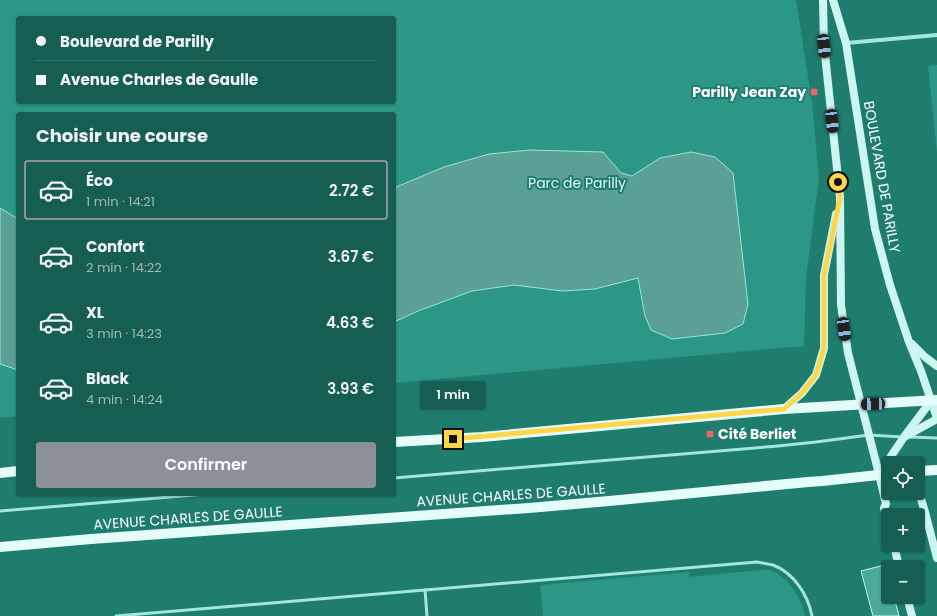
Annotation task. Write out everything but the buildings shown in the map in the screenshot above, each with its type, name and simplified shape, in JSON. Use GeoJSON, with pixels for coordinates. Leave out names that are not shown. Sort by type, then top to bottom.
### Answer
{"type":"FeatureCollection","features":[{"type":"Feature","properties":{"kind":"main road"},"geometry":{"type":"LineString","coordinates":[[823,0],[824,46],[840,198],[841,305],[848,353],[870,435],[881,466]]}},
{"type":"Feature","properties":{"kind":"main road","name":"BOULEVARD DE PARILLY"},"geometry":{"type":"LineString","coordinates":[[833,0],[846,43],[875,229],[890,286],[909,342],[934,400],[937,419]]}},
{"type":"Feature","properties":{"kind":"main road"},"geometry":{"type":"LineString","coordinates":[[784,409],[802,393],[816,375],[824,348],[824,275],[840,198]]}},
{"type":"Feature","properties":{"kind":"main road"},"geometry":{"type":"LineString","coordinates":[[909,342],[937,366]]}},
{"type":"Feature","properties":{"kind":"main road"},"geometry":{"type":"LineString","coordinates":[[396,442],[482,437],[784,409],[934,400]]}},
{"type":"Feature","properties":{"kind":"main road"},"geometry":{"type":"LineString","coordinates":[[894,456],[904,437],[934,400]]}},
{"type":"Feature","properties":{"kind":"main road"},"geometry":{"type":"LineString","coordinates":[[904,437],[937,419]]}},
{"type":"Feature","properties":{"kind":"main road"},"geometry":{"type":"LineString","coordinates":[[925,471],[937,470]]}},
{"type":"Feature","properties":{"kind":"main road"},"geometry":{"type":"LineString","coordinates":[[0,473],[16,471]]}},
{"type":"Feature","properties":{"kind":"main road","name":"AVENUE CHARLES DE GAULLE"},"geometry":{"type":"LineString","coordinates":[[0,547],[609,501],[881,474]]}},
{"type":"Feature","properties":{"kind":"main road"},"geometry":{"type":"LineString","coordinates":[[922,500],[937,558]]}},
{"type":"Feature","properties":{"kind":"main road"},"geometry":{"type":"LineString","coordinates":[[909,604],[912,616]]}},
{"type":"Feature","properties":{"kind":"street"},"geometry":{"type":"LineString","coordinates":[[846,43],[937,35]]}},
{"type":"Feature","properties":{"kind":"lane"},"geometry":{"type":"LineString","coordinates":[[396,478],[778,446],[870,435],[937,438]]}},
{"type":"Feature","properties":{"kind":"lane"},"geometry":{"type":"LineString","coordinates":[[0,511],[182,496]]}},
{"type":"Feature","properties":{"kind":"lane"},"geometry":{"type":"LineString","coordinates":[[116,616],[757,562],[773,565],[789,574],[803,591],[811,608],[812,616]]}},
{"type":"Feature","properties":{"kind":"lane"},"geometry":{"type":"LineString","coordinates":[[425,590],[427,616]]}},
{"type":"Feature","properties":{"kind":"green space","name":"Parc de Parilly"},"geometry":{"type":"Polygon","coordinates":[[[0,0],[796,0],[812,102],[819,178],[806,278],[804,346],[396,383],[396,112],[16,112],[16,416],[0,418],[0,0]]]}},
{"type":"Feature","properties":{"kind":"green space"},"geometry":{"type":"Polygon","coordinates":[[[937,65],[937,153],[928,66],[937,65]]]}},
{"type":"Feature","properties":{"kind":"green space"},"geometry":{"type":"Polygon","coordinates":[[[769,570],[776,573],[788,582],[801,602],[805,616],[543,616],[540,585],[689,572],[689,577],[769,570]]]}},
{"type":"Feature","properties":{"kind":"water"},"geometry":{"type":"Polygon","coordinates":[[[530,150],[603,152],[621,173],[632,176],[660,158],[691,152],[715,157],[733,173],[748,304],[743,324],[725,333],[672,339],[651,330],[645,316],[638,278],[595,289],[562,291],[514,285],[472,291],[418,311],[396,321],[396,187],[444,167],[489,154],[530,150]]]}},
{"type":"Feature","properties":{"kind":"water"},"geometry":{"type":"Polygon","coordinates":[[[0,208],[16,218],[16,369],[0,364],[0,208]]]}},
{"type":"Feature","properties":{"kind":"place","name":"Parilly Jean Zay"},"geometry":{"type":"Point","coordinates":[814,92]}},
{"type":"Feature","properties":{"kind":"place","name":"Cité Berliet"},"geometry":{"type":"Point","coordinates":[710,434]}},
{"type":"Feature","properties":{"kind":"route"},"geometry":{"type":"LineString","coordinates":[[453,439],[784,409],[802,393],[816,375],[824,348],[824,275],[840,198],[838,182]]}}]}
